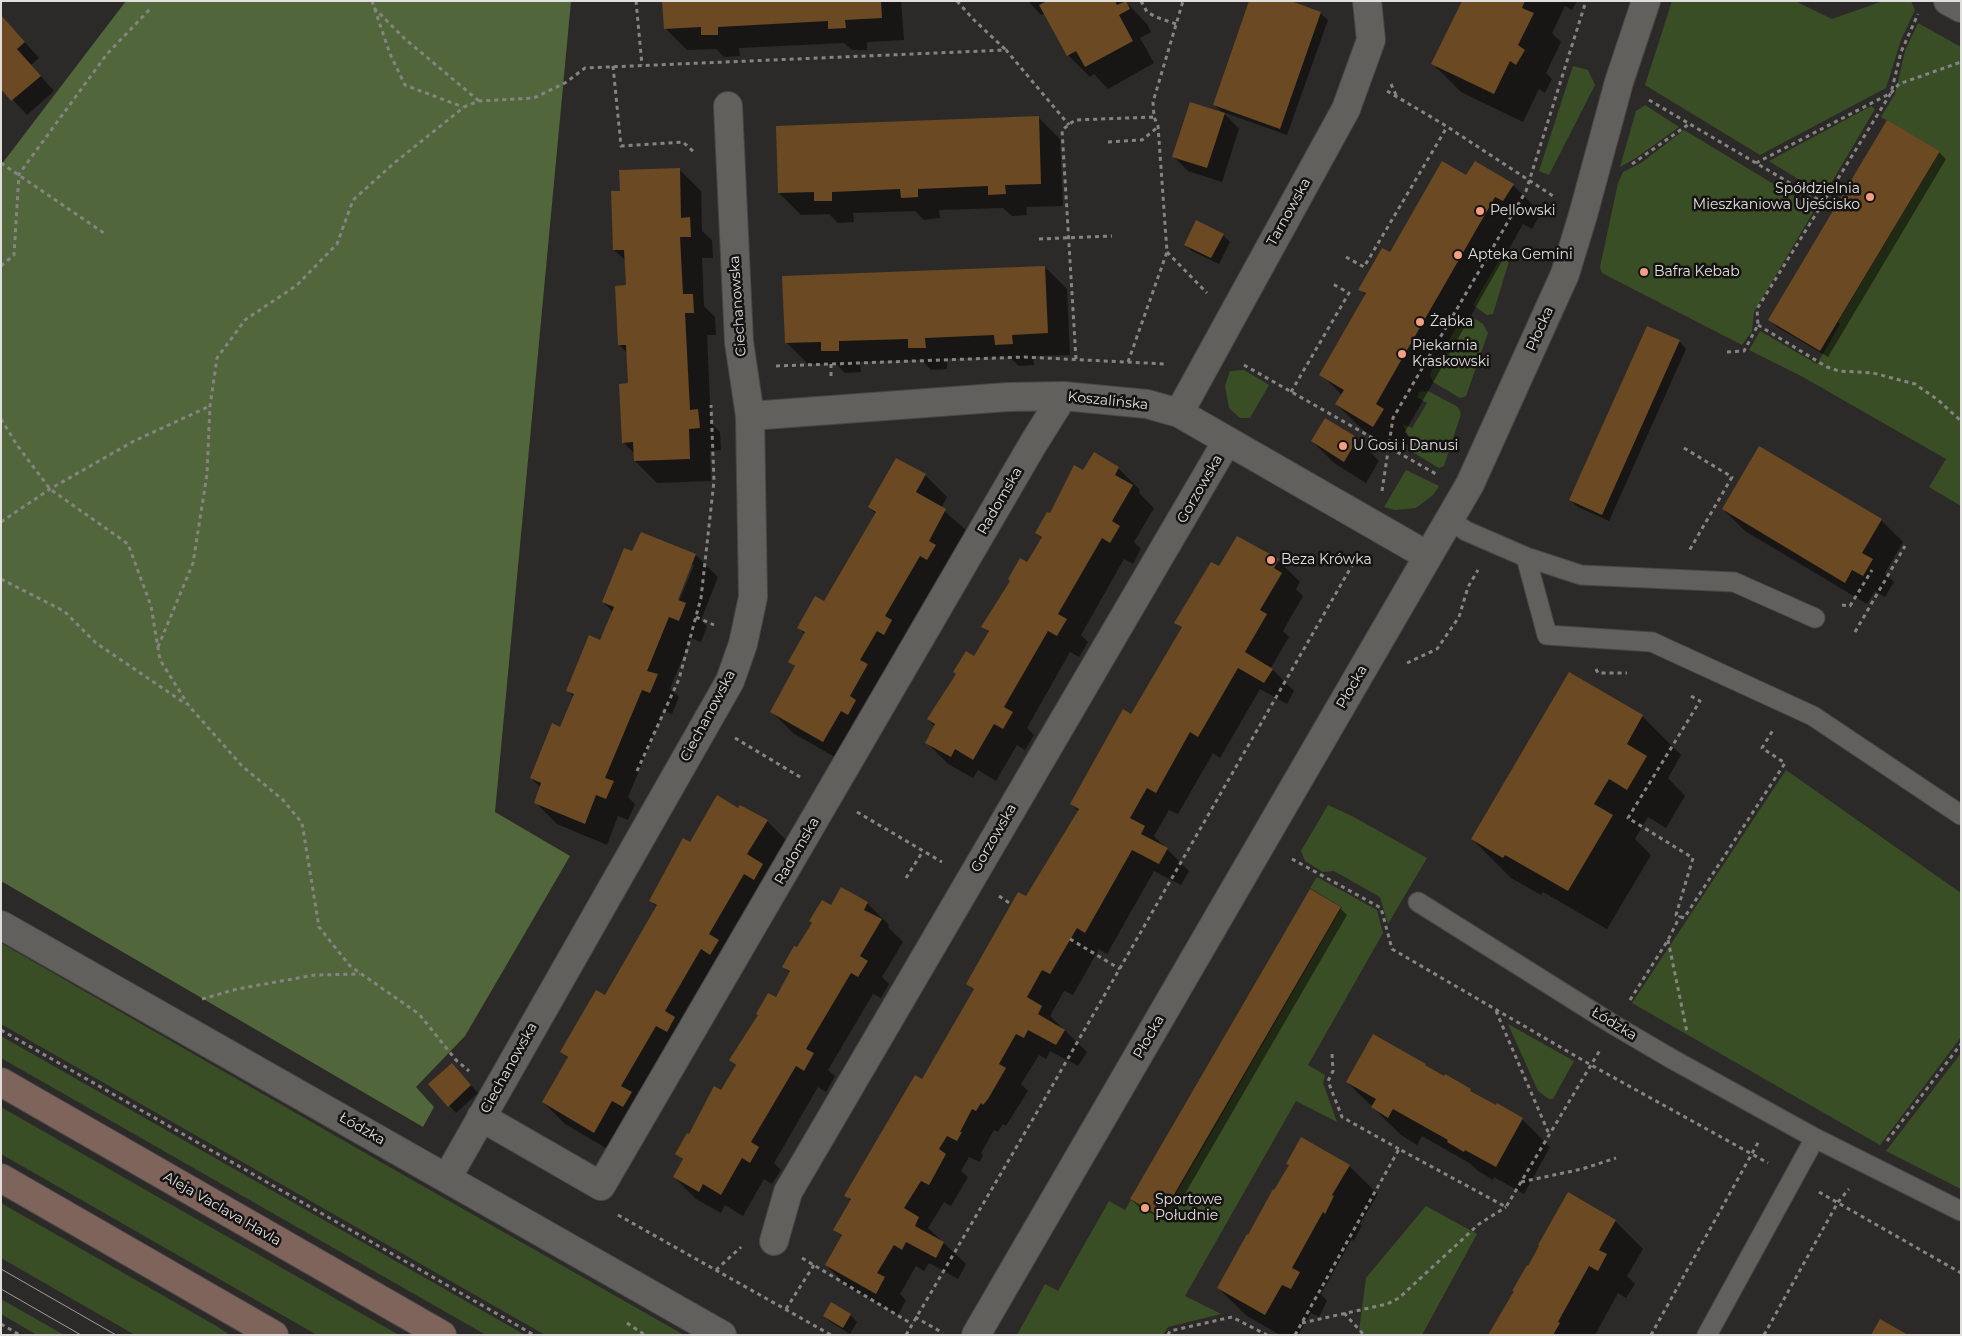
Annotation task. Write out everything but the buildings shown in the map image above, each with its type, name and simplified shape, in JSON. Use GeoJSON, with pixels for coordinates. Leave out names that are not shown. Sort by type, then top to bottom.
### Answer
{"type":"FeatureCollection","features":[{"type":"Feature","properties":{"kind":"main road","name":"Aleja Vaclava Havla"},"geometry":{"type":"LineString","coordinates":[[1,1082],[442,1335]]}},
{"type":"Feature","properties":{"kind":"main road"},"geometry":{"type":"LineString","coordinates":[[1,1178],[274,1335]]}},
{"type":"Feature","properties":{"kind":"street","name":"Tarnowska"},"geometry":{"type":"LineString","coordinates":[[1179,414],[1346,109],[1372,40],[1367,1]]}},
{"type":"Feature","properties":{"kind":"street","name":"Płocka"},"geometry":{"type":"LineString","coordinates":[[976,1335],[1450,520],[1483,458],[1565,274],[1619,82],[1646,1]]}},
{"type":"Feature","properties":{"kind":"street"},"geometry":{"type":"LineString","coordinates":[[1948,1],[1961,8]]}},
{"type":"Feature","properties":{"kind":"street","name":"Ciechanowska"},"geometry":{"type":"LineString","coordinates":[[447,1178],[708,721],[730,681],[743,644],[753,597],[750,416],[739,342],[728,106]]}},
{"type":"Feature","properties":{"kind":"street","name":"Koszalińska"},"geometry":{"type":"LineString","coordinates":[[750,416],[1000,397],[1063,396],[1147,404],[1179,414],[1428,556]]}},
{"type":"Feature","properties":{"kind":"street","name":"Radomska"},"geometry":{"type":"LineString","coordinates":[[488,1106],[601,1186],[1033,444],[1063,396]]}},
{"type":"Feature","properties":{"kind":"street","name":"Gorzowska"},"geometry":{"type":"LineString","coordinates":[[774,1241],[788,1192],[1227,441]]}},
{"type":"Feature","properties":{"kind":"street","name":"Łódzka"},"geometry":{"type":"LineString","coordinates":[[1,925],[722,1335]]}},
{"type":"Feature","properties":{"kind":"lane"},"geometry":{"type":"LineString","coordinates":[[1450,520],[1466,531],[1526,557],[1581,575],[1734,582],[1815,618]]}},
{"type":"Feature","properties":{"kind":"lane"},"geometry":{"type":"LineString","coordinates":[[1526,557],[1547,635],[1652,642],[1813,716],[1961,815]]}},
{"type":"Feature","properties":{"kind":"lane","name":"Łódzka"},"geometry":{"type":"LineString","coordinates":[[1418,902],[1614,1025],[1696,1072],[1815,1138],[1961,1211]]}},
{"type":"Feature","properties":{"kind":"lane"},"geometry":{"type":"LineString","coordinates":[[1707,1335],[1815,1138]]}},
{"type":"Feature","properties":{"kind":"path"},"geometry":{"type":"LineString","coordinates":[[372,1],[390,54],[405,84],[464,107]]}},
{"type":"Feature","properties":{"kind":"path"},"geometry":{"type":"LineString","coordinates":[[636,1],[642,65]]}},
{"type":"Feature","properties":{"kind":"path"},"geometry":{"type":"LineString","coordinates":[[957,1],[1006,50],[1069,125]]}},
{"type":"Feature","properties":{"kind":"path"},"geometry":{"type":"LineString","coordinates":[[1142,1],[1147,12],[1176,24]]}},
{"type":"Feature","properties":{"kind":"path"},"geometry":{"type":"LineString","coordinates":[[1128,362],[1167,252],[1158,126],[1154,117],[1153,102],[1183,1]]}},
{"type":"Feature","properties":{"kind":"path"},"geometry":{"type":"LineString","coordinates":[[1382,493],[1393,418],[1526,191],[1586,1]]}},
{"type":"Feature","properties":{"kind":"path"},"geometry":{"type":"LineString","coordinates":[[374,8],[405,39],[479,100]]}},
{"type":"Feature","properties":{"kind":"path"},"geometry":{"type":"LineString","coordinates":[[1756,163],[1890,92],[1901,52],[1922,8]]}},
{"type":"Feature","properties":{"kind":"path"},"geometry":{"type":"LineString","coordinates":[[1,266],[14,255],[19,174],[107,54],[150,9]]}},
{"type":"Feature","properties":{"kind":"path"},"geometry":{"type":"LineString","coordinates":[[158,647],[193,563],[207,474],[210,406],[217,358],[245,320],[296,285],[337,244],[353,200],[393,164],[464,107],[479,100],[534,98],[565,83],[585,68],[1006,50]]}},
{"type":"Feature","properties":{"kind":"path"},"geometry":{"type":"LineString","coordinates":[[1727,352],[1744,351],[1758,326],[1757,309],[1890,92],[1898,84],[1961,62]]}},
{"type":"Feature","properties":{"kind":"path"},"geometry":{"type":"LineString","coordinates":[[613,66],[620,146],[683,142],[700,157]]}},
{"type":"Feature","properties":{"kind":"path"},"geometry":{"type":"LineString","coordinates":[[1359,74],[1447,127],[1583,215]]}},
{"type":"Feature","properties":{"kind":"path"},"geometry":{"type":"LineString","coordinates":[[1619,82],[1834,209]]}},
{"type":"Feature","properties":{"kind":"path"},"geometry":{"type":"LineString","coordinates":[[1076,360],[1062,130],[1075,120],[1154,117]]}},
{"type":"Feature","properties":{"kind":"path"},"geometry":{"type":"LineString","coordinates":[[1592,180],[1612,175],[1632,164],[1690,124]]}},
{"type":"Feature","properties":{"kind":"path"},"geometry":{"type":"LineString","coordinates":[[1108,142],[1142,140],[1158,126]]}},
{"type":"Feature","properties":{"kind":"path"},"geometry":{"type":"LineString","coordinates":[[1346,257],[1364,267],[1447,127]]}},
{"type":"Feature","properties":{"kind":"path"},"geometry":{"type":"LineString","coordinates":[[1,163],[104,233]]}},
{"type":"Feature","properties":{"kind":"path"},"geometry":{"type":"LineString","coordinates":[[1039,238],[1112,236]]}},
{"type":"Feature","properties":{"kind":"path"},"geometry":{"type":"LineString","coordinates":[[1167,252],[1231,318]]}},
{"type":"Feature","properties":{"kind":"path"},"geometry":{"type":"LineString","coordinates":[[1291,392],[1349,293],[1331,283]]}},
{"type":"Feature","properties":{"kind":"path"},"geometry":{"type":"LineString","coordinates":[[1758,326],[1828,367],[1839,371],[1873,374],[1915,384],[1938,400],[1961,421]]}},
{"type":"Feature","properties":{"kind":"path"},"geometry":{"type":"LineString","coordinates":[[742,367],[1024,357],[1172,364]]}},
{"type":"Feature","properties":{"kind":"path"},"geometry":{"type":"LineString","coordinates":[[1235,366],[1244,364],[1388,449],[1444,479]]}},
{"type":"Feature","properties":{"kind":"path"},"geometry":{"type":"LineString","coordinates":[[634,778],[678,679],[701,598],[714,481],[711,403]]}},
{"type":"Feature","properties":{"kind":"path"},"geometry":{"type":"LineString","coordinates":[[1,522],[50,489],[134,441],[210,406]]}},
{"type":"Feature","properties":{"kind":"path"},"geometry":{"type":"LineString","coordinates":[[1,419],[17,445],[50,489],[128,544],[152,606],[160,660],[188,706],[242,766],[283,800],[302,823],[319,928],[350,966],[418,1014],[456,1060],[488,1106]]}},
{"type":"Feature","properties":{"kind":"path"},"geometry":{"type":"LineString","coordinates":[[1684,448],[1732,477],[1698,535]]}},
{"type":"Feature","properties":{"kind":"path"},"geometry":{"type":"LineString","coordinates":[[1854,632],[1905,546]]}},
{"type":"Feature","properties":{"kind":"path"},"geometry":{"type":"LineString","coordinates":[[906,1335],[915,1317],[968,1232],[1359,553]]}},
{"type":"Feature","properties":{"kind":"path"},"geometry":{"type":"LineString","coordinates":[[1798,610],[1823,604],[1850,606],[1872,570]]}},
{"type":"Feature","properties":{"kind":"path"},"geometry":{"type":"LineString","coordinates":[[1,579],[64,611],[96,644],[188,706]]}},
{"type":"Feature","properties":{"kind":"path"},"geometry":{"type":"LineString","coordinates":[[1686,692],[1700,701],[1628,818],[1692,858],[1676,914],[1684,918],[1785,763],[1762,748],[1790,705]]}},
{"type":"Feature","properties":{"kind":"path"},"geometry":{"type":"LineString","coordinates":[[708,721],[884,827]]}},
{"type":"Feature","properties":{"kind":"path"},"geometry":{"type":"LineString","coordinates":[[906,878],[923,851]]}},
{"type":"Feature","properties":{"kind":"path"},"geometry":{"type":"LineString","coordinates":[[1285,855],[1381,908],[1392,949],[1591,1065],[1838,1202],[1961,1273]]}},
{"type":"Feature","properties":{"kind":"path"},"geometry":{"type":"LineString","coordinates":[[1000,897],[1011,904]]}},
{"type":"Feature","properties":{"kind":"path"},"geometry":{"type":"LineString","coordinates":[[1301,1323],[1387,1304],[1399,1298],[1479,1224],[1506,1207],[1614,1025],[1668,940],[1680,916]]}},
{"type":"Feature","properties":{"kind":"path"},"geometry":{"type":"LineString","coordinates":[[1070,939],[1120,969]]}},
{"type":"Feature","properties":{"kind":"path"},"geometry":{"type":"LineString","coordinates":[[1668,940],[1696,1072]]}},
{"type":"Feature","properties":{"kind":"path"},"geometry":{"type":"LineString","coordinates":[[156,1013],[237,989],[315,975],[361,974]]}},
{"type":"Feature","properties":{"kind":"path"},"geometry":{"type":"LineString","coordinates":[[1496,1010],[1549,1134]]}},
{"type":"Feature","properties":{"kind":"path"},"geometry":{"type":"LineString","coordinates":[[1,1030],[534,1335]]}},
{"type":"Feature","properties":{"kind":"path"},"geometry":{"type":"LineString","coordinates":[[1869,1165],[1961,1044]]}},
{"type":"Feature","properties":{"kind":"path"},"geometry":{"type":"LineString","coordinates":[[1332,1054],[1333,1071],[1328,1081],[1342,1117],[1506,1207]]}},
{"type":"Feature","properties":{"kind":"path"},"geometry":{"type":"LineString","coordinates":[[1651,1335],[1773,1114]]}},
{"type":"Feature","properties":{"kind":"path"},"geometry":{"type":"LineString","coordinates":[[1295,1335],[1399,1149]]}},
{"type":"Feature","properties":{"kind":"path"},"geometry":{"type":"LineString","coordinates":[[1521,1182],[1582,1169],[1616,1158]]}},
{"type":"Feature","properties":{"kind":"path"},"geometry":{"type":"LineString","coordinates":[[1764,1335],[1838,1202]]}},
{"type":"Feature","properties":{"kind":"path"},"geometry":{"type":"LineString","coordinates":[[626,1219],[831,1335]]}},
{"type":"Feature","properties":{"kind":"path"},"geometry":{"type":"LineString","coordinates":[[786,1310],[814,1265],[912,1324]]}},
{"type":"Feature","properties":{"kind":"path"},"geometry":{"type":"LineString","coordinates":[[1344,1314],[1362,1334]]}},
{"type":"Feature","properties":{"kind":"path"},"geometry":{"type":"LineString","coordinates":[[915,1317],[946,1335]]}},
{"type":"Feature","properties":{"kind":"path"},"geometry":{"type":"LineString","coordinates":[[1168,1335],[1170,1331],[1232,1317],[1267,1335]]}},
{"type":"Feature","properties":{"kind":"path"},"geometry":{"type":"LineString","coordinates":[[1,1324],[20,1335]]}},
{"type":"Feature","properties":{"kind":"green space"},"geometry":{"type":"Polygon","coordinates":[[[126,1],[571,1],[495,812],[570,856],[465,1036],[416,1087],[434,1107],[423,1127],[1,881],[1,165],[126,1]]]}},
{"type":"Feature","properties":{"kind":"green space"},"geometry":{"type":"Polygon","coordinates":[[[1672,1],[1795,1],[1832,19],[1883,1],[1911,1],[1915,10],[1901,40],[1886,88],[1760,155],[1645,85],[1672,1]]]}},
{"type":"Feature","properties":{"kind":"green space"},"geometry":{"type":"Polygon","coordinates":[[[1918,23],[1961,47],[1961,506],[1929,487],[1946,459],[1803,377],[1749,350],[1760,331],[1817,364],[1840,324],[1838,322],[1940,151],[1881,117],[1895,94],[1905,51],[1918,23]]]}},
{"type":"Feature","properties":{"kind":"green space"},"geometry":{"type":"Polygon","coordinates":[[[1573,66],[1588,70],[1595,85],[1549,175],[1539,171],[1573,66]]]}},
{"type":"Feature","properties":{"kind":"green space"},"geometry":{"type":"Polygon","coordinates":[[[1645,105],[1679,127],[1636,158],[1620,167],[1636,111],[1645,105]]]}},
{"type":"Feature","properties":{"kind":"green space"},"geometry":{"type":"Polygon","coordinates":[[[1871,106],[1875,109],[1824,195],[1769,161],[1871,106]]]}},
{"type":"Feature","properties":{"kind":"green space"},"geometry":{"type":"Polygon","coordinates":[[[1684,130],[1815,209],[1754,312],[1752,331],[1742,345],[1602,273],[1600,267],[1618,183],[1623,172],[1641,163],[1684,130]]]}},
{"type":"Feature","properties":{"kind":"green space"},"geometry":{"type":"Polygon","coordinates":[[[1501,257],[1509,261],[1493,314],[1487,315],[1473,305],[1501,257]]]}},
{"type":"Feature","properties":{"kind":"green space"},"geometry":{"type":"Polygon","coordinates":[[[1469,315],[1483,324],[1488,333],[1466,396],[1460,398],[1433,382],[1430,374],[1461,319],[1469,315]]]}},
{"type":"Feature","properties":{"kind":"green space"},"geometry":{"type":"Polygon","coordinates":[[[1244,370],[1269,385],[1250,418],[1240,418],[1229,408],[1225,386],[1230,371],[1244,370]]]}},
{"type":"Feature","properties":{"kind":"green space"},"geometry":{"type":"Polygon","coordinates":[[[1428,391],[1458,407],[1461,414],[1444,466],[1439,468],[1414,453],[1403,424],[1412,428],[1427,403],[1417,397],[1419,392],[1428,391]]]}},
{"type":"Feature","properties":{"kind":"green space"},"geometry":{"type":"Polygon","coordinates":[[[1406,470],[1439,486],[1433,495],[1416,508],[1395,510],[1384,507],[1406,470]]]}},
{"type":"Feature","properties":{"kind":"green space"},"geometry":{"type":"Polygon","coordinates":[[[1786,770],[1961,893],[1961,1037],[1880,1145],[1632,1003],[1786,770]]]}},
{"type":"Feature","properties":{"kind":"green space"},"geometry":{"type":"Polygon","coordinates":[[[1328,805],[1352,816],[1427,858],[1388,924],[1380,897],[1334,871],[1323,872],[1305,861],[1301,851],[1328,805]]]}},
{"type":"Feature","properties":{"kind":"green space"},"geometry":{"type":"Polygon","coordinates":[[[1317,877],[1377,910],[1383,933],[1308,1065],[1325,1075],[1323,1083],[1337,1122],[1296,1101],[1185,1296],[1221,1314],[1168,1327],[1163,1335],[1017,1335],[1045,1284],[1058,1291],[1109,1201],[1125,1210],[1131,1200],[1160,1216],[1173,1199],[1342,907],[1310,888],[1317,877]]]}},
{"type":"Feature","properties":{"kind":"green space"},"geometry":{"type":"Polygon","coordinates":[[[1,943],[684,1335],[545,1335],[1,1024],[1,943]]]}},
{"type":"Feature","properties":{"kind":"green space"},"geometry":{"type":"Polygon","coordinates":[[[1508,1024],[1574,1061],[1553,1099],[1549,1099],[1538,1091],[1508,1024]]]}},
{"type":"Feature","properties":{"kind":"green space"},"geometry":{"type":"Polygon","coordinates":[[[1,1036],[525,1335],[486,1335],[1,1058],[1,1036]]]}},
{"type":"Feature","properties":{"kind":"green space"},"geometry":{"type":"Polygon","coordinates":[[[1961,1053],[1961,1189],[1886,1151],[1961,1053]]]}},
{"type":"Feature","properties":{"kind":"green space"},"geometry":{"type":"Polygon","coordinates":[[[1,1107],[399,1335],[317,1335],[1,1154],[1,1107]]]}},
{"type":"Feature","properties":{"kind":"green space"},"geometry":{"type":"Polygon","coordinates":[[[1,1203],[230,1335],[135,1335],[1,1258],[1,1203]]]}},
{"type":"Feature","properties":{"kind":"green space"},"geometry":{"type":"Polygon","coordinates":[[[1426,1206],[1477,1234],[1422,1335],[1366,1335],[1359,1331],[1366,1278],[1426,1206]]]}},
{"type":"Feature","properties":{"kind":"green space"},"geometry":{"type":"Polygon","coordinates":[[[1,1299],[64,1335],[37,1335],[1,1314],[1,1299]]]}},
{"type":"Feature","properties":{"kind":"tram line"},"geometry":{"type":"LineString","coordinates":[[1,1269],[116,1335]]}},
{"type":"Feature","properties":{"kind":"tram line"},"geometry":{"type":"LineString","coordinates":[[1,1289],[81,1335]]}},
{"type":"Feature","properties":{"kind":"place","name":"Spółdzielnia Mieszkaniowa Ujeścisko"},"geometry":{"type":"Point","coordinates":[1870,197]}},
{"type":"Feature","properties":{"kind":"place","name":"Pellowski"},"geometry":{"type":"Point","coordinates":[1480,211]}},
{"type":"Feature","properties":{"kind":"place","name":"Apteka Gemini"},"geometry":{"type":"Point","coordinates":[1458,255]}},
{"type":"Feature","properties":{"kind":"place","name":"Bafra Kebab"},"geometry":{"type":"Point","coordinates":[1644,272]}},
{"type":"Feature","properties":{"kind":"place","name":"Żabka"},"geometry":{"type":"Point","coordinates":[1420,322]}},
{"type":"Feature","properties":{"kind":"place","name":"Piekarnia Kraskowski"},"geometry":{"type":"Point","coordinates":[1402,354]}},
{"type":"Feature","properties":{"kind":"place","name":"U Gosi i Danusi"},"geometry":{"type":"Point","coordinates":[1343,446]}},
{"type":"Feature","properties":{"kind":"place","name":"Beza Krówka"},"geometry":{"type":"Point","coordinates":[1271,560]}},
{"type":"Feature","properties":{"kind":"place","name":"Sportowe Południe"},"geometry":{"type":"Point","coordinates":[1145,1208]}}]}
